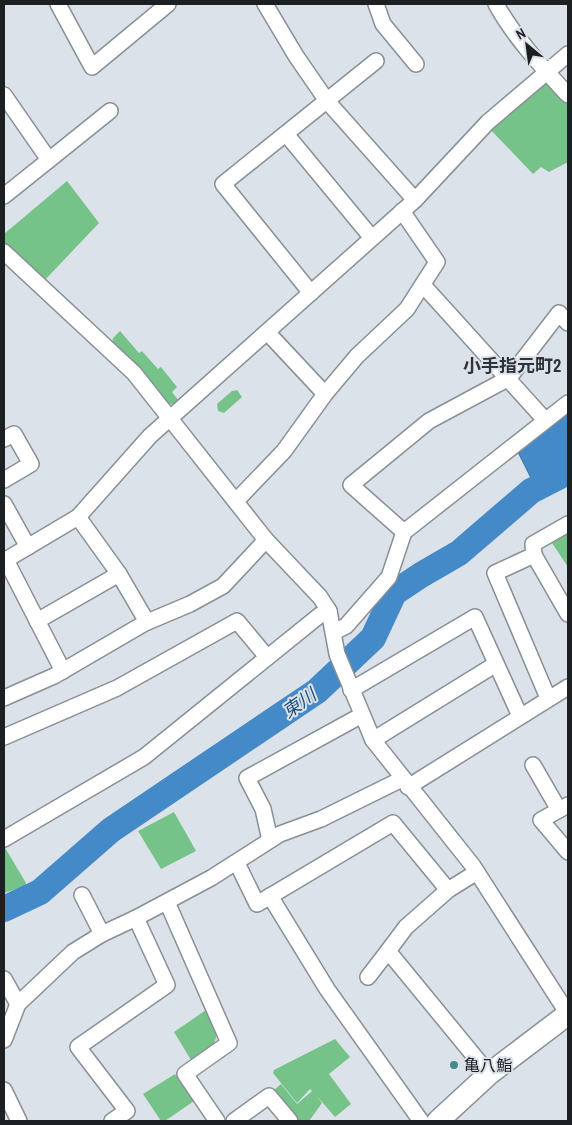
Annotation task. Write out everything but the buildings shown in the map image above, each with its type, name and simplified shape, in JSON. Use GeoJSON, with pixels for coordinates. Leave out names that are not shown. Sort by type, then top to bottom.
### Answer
{"type":"FeatureCollection","features":[{"type":"Feature","properties":{"kind":"main road"},"geometry":{"type":"LineString","coordinates":[[438,1121],[489,1074],[568,1014]]}},
{"type":"Feature","properties":{"kind":"street"},"geometry":{"type":"LineString","coordinates":[[58,4],[92,66],[168,4]]}},
{"type":"Feature","properties":{"kind":"street"},"geometry":{"type":"LineString","coordinates":[[266,4],[296,56],[327,101],[415,200]]}},
{"type":"Feature","properties":{"kind":"street"},"geometry":{"type":"LineString","coordinates":[[376,4],[383,24],[416,64]]}},
{"type":"Feature","properties":{"kind":"street"},"geometry":{"type":"LineString","coordinates":[[496,4],[546,72],[568,95]]}},
{"type":"Feature","properties":{"kind":"street"},"geometry":{"type":"LineString","coordinates":[[63,671],[5,561],[78,517],[150,436],[415,200],[488,122],[568,54]]}},
{"type":"Feature","properties":{"kind":"street"},"geometry":{"type":"LineString","coordinates":[[311,293],[223,184],[376,61]]}},
{"type":"Feature","properties":{"kind":"street"},"geometry":{"type":"LineString","coordinates":[[4,95],[49,160]]}},
{"type":"Feature","properties":{"kind":"street"},"geometry":{"type":"LineString","coordinates":[[4,196],[110,111]]}},
{"type":"Feature","properties":{"kind":"street"},"geometry":{"type":"LineString","coordinates":[[286,134],[372,238]]}},
{"type":"Feature","properties":{"kind":"street"},"geometry":{"type":"LineString","coordinates":[[236,501],[284,451],[324,394],[357,356],[407,309],[437,262],[402,211]]}},
{"type":"Feature","properties":{"kind":"street"},"geometry":{"type":"LineString","coordinates":[[4,252],[134,373],[172,418],[266,540],[320,597],[329,611],[337,654],[374,740],[405,783],[477,872],[568,1014]]}},
{"type":"Feature","properties":{"kind":"street"},"geometry":{"type":"LineString","coordinates":[[423,285],[545,420]]}},
{"type":"Feature","properties":{"kind":"street"},"geometry":{"type":"LineString","coordinates":[[404,532],[351,485],[429,421],[509,378],[559,313],[568,323]]}},
{"type":"Feature","properties":{"kind":"street"},"geometry":{"type":"LineString","coordinates":[[267,332],[324,394]]}},
{"type":"Feature","properties":{"kind":"street"},"geometry":{"type":"LineString","coordinates":[[334,632],[346,626],[388,577],[404,532],[568,403]]}},
{"type":"Feature","properties":{"kind":"street"},"geometry":{"type":"LineString","coordinates":[[4,439],[14,434],[31,464],[4,480]]}},
{"type":"Feature","properties":{"kind":"street"},"geometry":{"type":"LineString","coordinates":[[4,504],[28,547]]}},
{"type":"Feature","properties":{"kind":"street"},"geometry":{"type":"LineString","coordinates":[[78,517],[119,574],[147,622]]}},
{"type":"Feature","properties":{"kind":"street"},"geometry":{"type":"LineString","coordinates":[[568,524],[534,544],[534,555],[568,614]]}},
{"type":"Feature","properties":{"kind":"street"},"geometry":{"type":"LineString","coordinates":[[4,698],[63,671],[147,622],[190,604],[223,586],[266,540]]}},
{"type":"Feature","properties":{"kind":"street"},"geometry":{"type":"LineString","coordinates":[[534,555],[495,573],[548,698]]}},
{"type":"Feature","properties":{"kind":"street"},"geometry":{"type":"LineString","coordinates":[[37,621],[119,574]]}},
{"type":"Feature","properties":{"kind":"street"},"geometry":{"type":"LineString","coordinates":[[4,839],[144,757],[320,615],[329,611]]}},
{"type":"Feature","properties":{"kind":"street"},"geometry":{"type":"LineString","coordinates":[[351,690],[474,617],[520,716]]}},
{"type":"Feature","properties":{"kind":"street"},"geometry":{"type":"LineString","coordinates":[[4,737],[117,688],[237,621],[267,657]]}},
{"type":"Feature","properties":{"kind":"street"},"geometry":{"type":"LineString","coordinates":[[374,740],[496,664]]}},
{"type":"Feature","properties":{"kind":"street"},"geometry":{"type":"LineString","coordinates":[[4,1040],[18,1004],[66,958],[102,934],[167,902],[237,863],[280,834],[321,819],[405,783],[568,687]]}},
{"type":"Feature","properties":{"kind":"street"},"geometry":{"type":"LineString","coordinates":[[270,840],[263,809],[247,778],[362,714]]}},
{"type":"Feature","properties":{"kind":"street"},"geometry":{"type":"LineString","coordinates":[[533,765],[563,808],[541,820],[568,852]]}},
{"type":"Feature","properties":{"kind":"street"},"geometry":{"type":"LineString","coordinates":[[237,863],[257,904],[393,823],[448,890]]}},
{"type":"Feature","properties":{"kind":"street"},"geometry":{"type":"LineString","coordinates":[[368,976],[406,927],[448,890],[477,872]]}},
{"type":"Feature","properties":{"kind":"street"},"geometry":{"type":"LineString","coordinates":[[82,895],[102,934]]}},
{"type":"Feature","properties":{"kind":"street"},"geometry":{"type":"LineString","coordinates":[[270,896],[328,989],[421,1121]]}},
{"type":"Feature","properties":{"kind":"street"},"geometry":{"type":"LineString","coordinates":[[167,902],[229,1043],[185,1074],[217,1121]]}},
{"type":"Feature","properties":{"kind":"street"},"geometry":{"type":"LineString","coordinates":[[112,1121],[127,1111],[78,1047],[167,985],[136,918]]}},
{"type":"Feature","properties":{"kind":"street"},"geometry":{"type":"LineString","coordinates":[[388,952],[489,1074]]}},
{"type":"Feature","properties":{"kind":"street"},"geometry":{"type":"LineString","coordinates":[[4,979],[18,1004]]}},
{"type":"Feature","properties":{"kind":"street"},"geometry":{"type":"LineString","coordinates":[[4,1090],[19,1121]]}},
{"type":"Feature","properties":{"kind":"street"},"geometry":{"type":"LineString","coordinates":[[234,1121],[269,1096],[290,1121]]}},
{"type":"Feature","properties":{"kind":"green space"},"geometry":{"type":"Polygon","coordinates":[[[545,78],[568,101],[568,162],[549,172],[541,167],[533,174],[489,128],[545,78]]]}},
{"type":"Feature","properties":{"kind":"green space"},"geometry":{"type":"Polygon","coordinates":[[[67,181],[99,223],[43,282],[4,247],[4,234],[67,181]]]}},
{"type":"Feature","properties":{"kind":"green space"},"geometry":{"type":"Polygon","coordinates":[[[120,331],[139,353],[142,351],[158,369],[161,367],[177,387],[172,392],[179,401],[175,404],[166,404],[112,343],[113,338],[120,331]]]}},
{"type":"Feature","properties":{"kind":"green space"},"geometry":{"type":"Polygon","coordinates":[[[237,390],[242,397],[224,413],[218,411],[217,404],[232,391],[237,390]]]}},
{"type":"Feature","properties":{"kind":"green space"},"geometry":{"type":"Polygon","coordinates":[[[568,528],[568,567],[550,540],[568,528]]]}},
{"type":"Feature","properties":{"kind":"green space"},"geometry":{"type":"Polygon","coordinates":[[[174,812],[196,851],[161,869],[138,831],[174,812]]]}},
{"type":"Feature","properties":{"kind":"green space"},"geometry":{"type":"Polygon","coordinates":[[[4,846],[26,886],[4,893],[4,846]]]}},
{"type":"Feature","properties":{"kind":"green space"},"geometry":{"type":"Polygon","coordinates":[[[206,1010],[217,1034],[214,1044],[191,1060],[174,1032],[206,1010]]]}},
{"type":"Feature","properties":{"kind":"green space"},"geometry":{"type":"Polygon","coordinates":[[[335,1039],[350,1057],[329,1074],[351,1104],[335,1117],[316,1095],[322,1103],[309,1121],[297,1121],[273,1091],[281,1084],[297,1104],[312,1091],[310,1089],[297,1103],[273,1073],[274,1070],[335,1039]]]}},
{"type":"Feature","properties":{"kind":"green space"},"geometry":{"type":"Polygon","coordinates":[[[175,1074],[194,1101],[165,1121],[161,1121],[143,1094],[175,1074]]]}},
{"type":"Feature","properties":{"kind":"water"},"geometry":{"type":"Polygon","coordinates":[[[568,412],[568,462],[531,478],[517,450],[568,412]]]}},
{"type":"Feature","properties":{"kind":"waterway","name":"東川"},"geometry":{"type":"LineString","coordinates":[[4,909],[40,892],[111,830],[317,691],[373,638],[394,593],[459,553],[531,491],[568,472]]}},
{"type":"Feature","properties":{"kind":"place","name":"亀八鮨"},"geometry":{"type":"Point","coordinates":[454,1065]}},
{"type":"Feature","properties":{"kind":"district","name":"小手指元町2"},"geometry":{"type":"Point","coordinates":[512,365]}}]}
